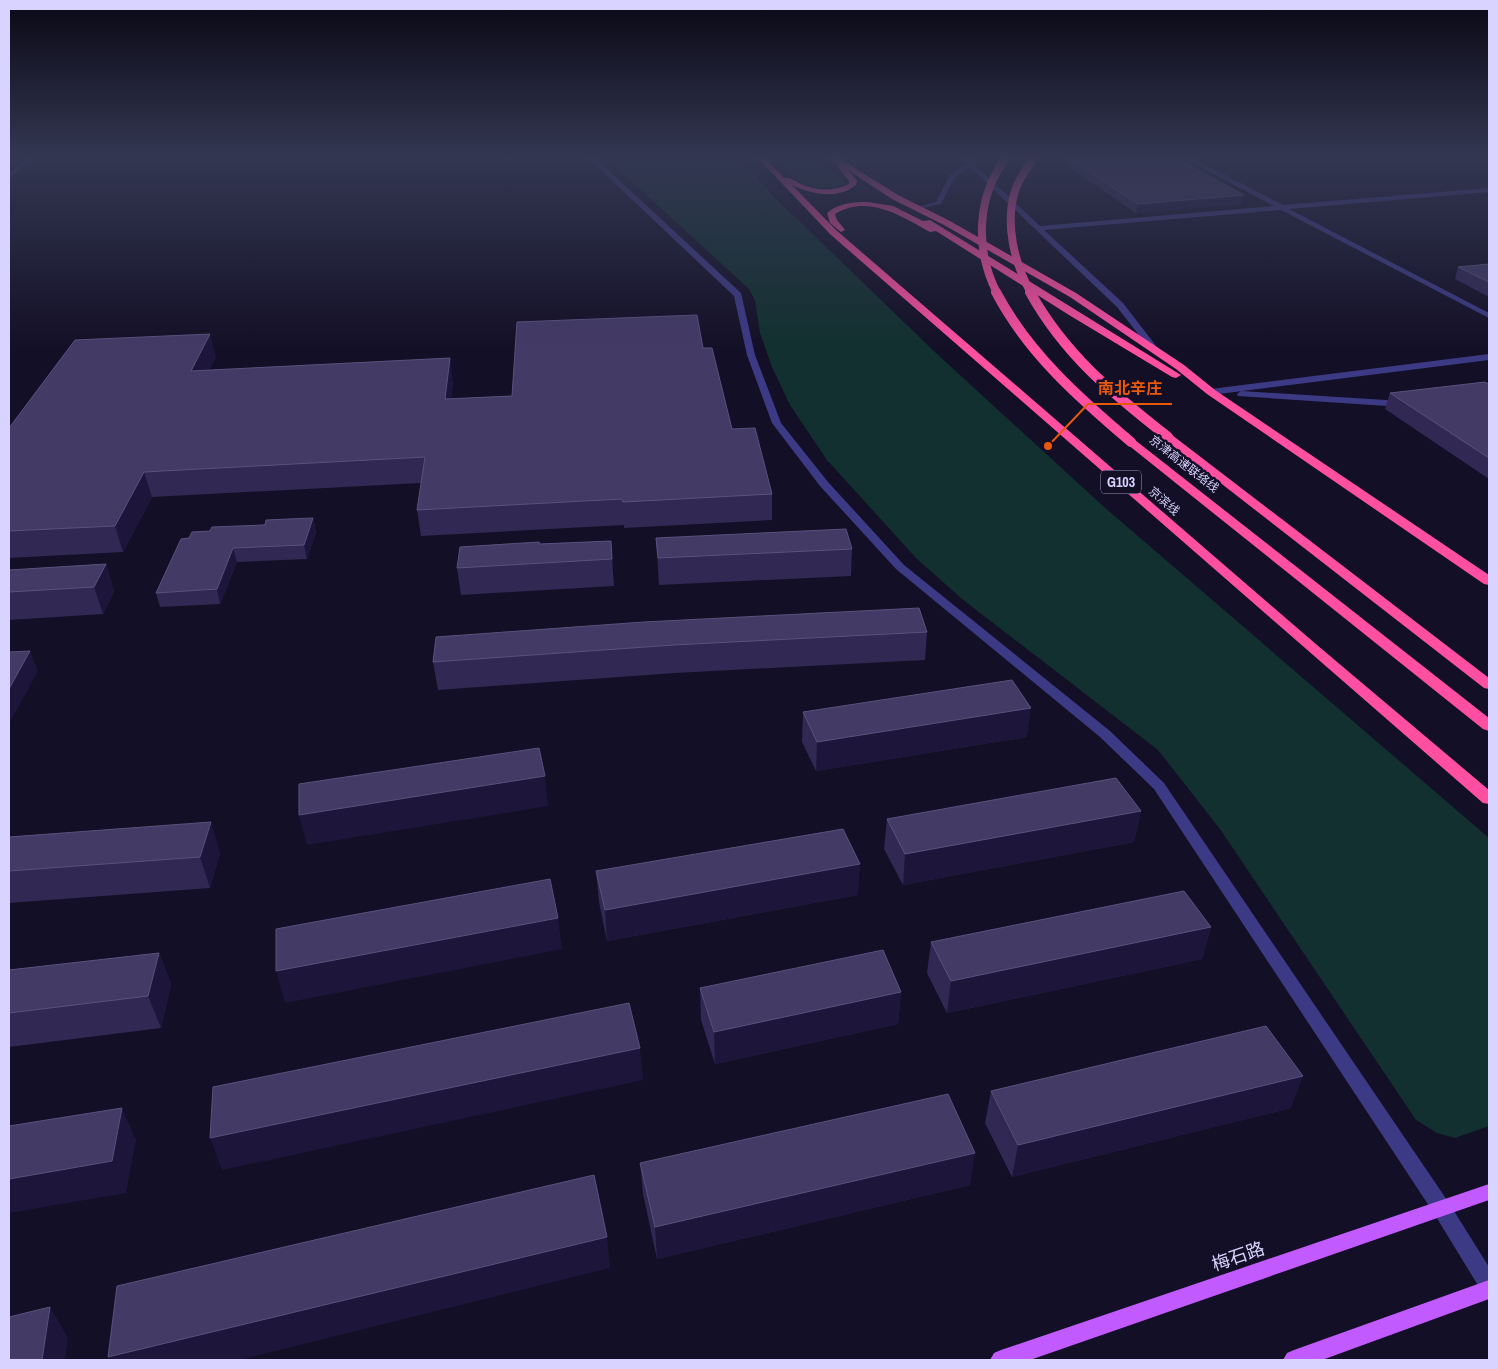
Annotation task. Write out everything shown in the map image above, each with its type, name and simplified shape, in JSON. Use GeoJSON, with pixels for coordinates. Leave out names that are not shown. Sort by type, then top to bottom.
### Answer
{"type":"FeatureCollection","features":[{"type":"Feature","properties":{"kind":"highway","name":"京滨线"},"geometry":{"type":"LineString","coordinates":[[822,221],[1312,648],[1489,799]]}},
{"type":"Feature","properties":{"kind":"highway"},"geometry":{"type":"LineString","coordinates":[[833,221],[856,244],[860,255]]}},
{"type":"Feature","properties":{"kind":"highway"},"geometry":{"type":"LineString","coordinates":[[916,221],[957,241]]}},
{"type":"Feature","properties":{"kind":"highway"},"geometry":{"type":"LineString","coordinates":[[927,221],[1169,372],[1211,392]]}},
{"type":"Feature","properties":{"kind":"highway"},"geometry":{"type":"LineString","coordinates":[[943,221],[1073,295],[1156,351],[1211,392],[1489,581]]}},
{"type":"Feature","properties":{"kind":"highway","name":"京津高速联络线"},"geometry":{"type":"LineString","coordinates":[[981,221],[981,249],[991,282],[1011,317],[1034,350],[1062,380],[1131,442],[1489,726]]}},
{"type":"Feature","properties":{"kind":"highway","name":"京津高速联络线"},"geometry":{"type":"LineString","coordinates":[[1011,221],[1014,255],[1031,296],[1069,349],[1089,371],[1111,392],[1168,437],[1489,685]]}},
{"type":"Feature","properties":{"kind":"main road","name":"梅石路"},"geometry":{"type":"LineString","coordinates":[[1000,1360],[1489,1192]]}},
{"type":"Feature","properties":{"kind":"main road"},"geometry":{"type":"LineString","coordinates":[[1294,1360],[1489,1289]]}},
{"type":"Feature","properties":{"kind":"street"},"geometry":{"type":"LineString","coordinates":[[659,221],[738,295],[751,355],[777,423],[824,484],[900,567],[1105,734],[1159,786],[1442,1209],[1489,1284]]}},
{"type":"Feature","properties":{"kind":"street"},"geometry":{"type":"LineString","coordinates":[[1031,221],[1120,305],[1156,351]]}},
{"type":"Feature","properties":{"kind":"street"},"geometry":{"type":"LineString","coordinates":[[1039,228],[1125,221]]}},
{"type":"Feature","properties":{"kind":"street"},"geometry":{"type":"LineString","coordinates":[[1306,221],[1489,316]]}},
{"type":"Feature","properties":{"kind":"street"},"geometry":{"type":"LineString","coordinates":[[1211,392],[1489,357]]}},
{"type":"Feature","properties":{"kind":"street"},"geometry":{"type":"LineString","coordinates":[[1211,392],[1402,404]]}},
{"type":"Feature","properties":{"kind":"green space"},"geometry":{"type":"Polygon","coordinates":[[[675,221],[799,221],[937,354],[1103,506],[1489,838],[1489,1126],[1455,1138],[1437,1133],[1416,1120],[1220,829],[1158,750],[962,599],[916,558],[827,460],[790,405],[772,367],[760,333],[755,300],[748,288],[675,221]]]}},
{"type":"Feature","properties":{"kind":"building"},"geometry":{"type":"Polygon","coordinates":[[[1489,264],[1489,282],[1458,267],[1489,264]]]}},
{"type":"Feature","properties":{"kind":"building"},"geometry":{"type":"Polygon","coordinates":[[[697,315],[703,348],[712,348],[732,429],[755,428],[772,494],[623,502],[622,499],[417,510],[425,457],[144,472],[115,526],[9,531],[9,428],[75,340],[210,334],[191,371],[450,358],[445,399],[512,396],[517,322],[697,315]]]}},
{"type":"Feature","properties":{"kind":"building"},"geometry":{"type":"Polygon","coordinates":[[[1485,382],[1489,384],[1489,458],[1390,393],[1485,382]]]}},
{"type":"Feature","properties":{"kind":"building"},"geometry":{"type":"Polygon","coordinates":[[[313,518],[304,545],[233,548],[217,589],[156,593],[181,539],[189,538],[192,532],[210,531],[212,527],[265,525],[266,520],[313,518]]]}},
{"type":"Feature","properties":{"kind":"building"},"geometry":{"type":"Polygon","coordinates":[[[846,529],[852,549],[658,558],[656,538],[846,529]]]}},
{"type":"Feature","properties":{"kind":"building"},"geometry":{"type":"Polygon","coordinates":[[[611,541],[612,559],[457,568],[460,547],[539,542],[540,544],[611,541]]]}},
{"type":"Feature","properties":{"kind":"building"},"geometry":{"type":"Polygon","coordinates":[[[106,564],[94,587],[9,592],[9,570],[106,564]]]}},
{"type":"Feature","properties":{"kind":"building"},"geometry":{"type":"Polygon","coordinates":[[[919,608],[927,632],[674,645],[433,662],[436,637],[644,622],[919,608]]]}},
{"type":"Feature","properties":{"kind":"building"},"geometry":{"type":"Polygon","coordinates":[[[30,651],[9,689],[9,652],[30,651]]]}},
{"type":"Feature","properties":{"kind":"building"},"geometry":{"type":"Polygon","coordinates":[[[1012,680],[1031,708],[817,742],[803,712],[1012,680]]]}},
{"type":"Feature","properties":{"kind":"building"},"geometry":{"type":"Polygon","coordinates":[[[539,748],[545,776],[299,815],[299,784],[539,748]]]}},
{"type":"Feature","properties":{"kind":"building"},"geometry":{"type":"Polygon","coordinates":[[[1116,778],[1141,811],[905,854],[887,819],[1116,778]]]}},
{"type":"Feature","properties":{"kind":"building"},"geometry":{"type":"Polygon","coordinates":[[[211,822],[200,857],[9,871],[9,837],[211,822]]]}},
{"type":"Feature","properties":{"kind":"building"},"geometry":{"type":"Polygon","coordinates":[[[843,829],[860,864],[605,910],[596,871],[843,829]]]}},
{"type":"Feature","properties":{"kind":"building"},"geometry":{"type":"Polygon","coordinates":[[[550,879],[558,918],[276,971],[276,929],[550,879]]]}},
{"type":"Feature","properties":{"kind":"building"},"geometry":{"type":"Polygon","coordinates":[[[1184,891],[1211,927],[951,981],[931,942],[1184,891]]]}},
{"type":"Feature","properties":{"kind":"building"},"geometry":{"type":"Polygon","coordinates":[[[883,950],[901,992],[714,1032],[700,988],[883,950]]]}},
{"type":"Feature","properties":{"kind":"building"},"geometry":{"type":"Polygon","coordinates":[[[159,953],[148,996],[9,1013],[9,970],[159,953]]]}},
{"type":"Feature","properties":{"kind":"building"},"geometry":{"type":"Polygon","coordinates":[[[629,1003],[640,1048],[210,1138],[213,1087],[629,1003]]]}},
{"type":"Feature","properties":{"kind":"building"},"geometry":{"type":"Polygon","coordinates":[[[1266,1026],[1303,1076],[1018,1145],[991,1091],[1266,1026]]]}},
{"type":"Feature","properties":{"kind":"building"},"geometry":{"type":"Polygon","coordinates":[[[948,1094],[975,1153],[655,1227],[640,1163],[948,1094]]]}},
{"type":"Feature","properties":{"kind":"building"},"geometry":{"type":"Polygon","coordinates":[[[122,1108],[112,1161],[9,1179],[9,1126],[122,1108]]]}},
{"type":"Feature","properties":{"kind":"building"},"geometry":{"type":"Polygon","coordinates":[[[594,1175],[607,1237],[108,1357],[117,1286],[594,1175]]]}},
{"type":"Feature","properties":{"kind":"building"},"geometry":{"type":"Polygon","coordinates":[[[50,1307],[42,1360],[9,1360],[9,1317],[50,1307]]]}},
{"type":"Feature","properties":{"kind":"place","name":"南北辛庄"},"geometry":{"type":"Point","coordinates":[1048,446]}}]}
